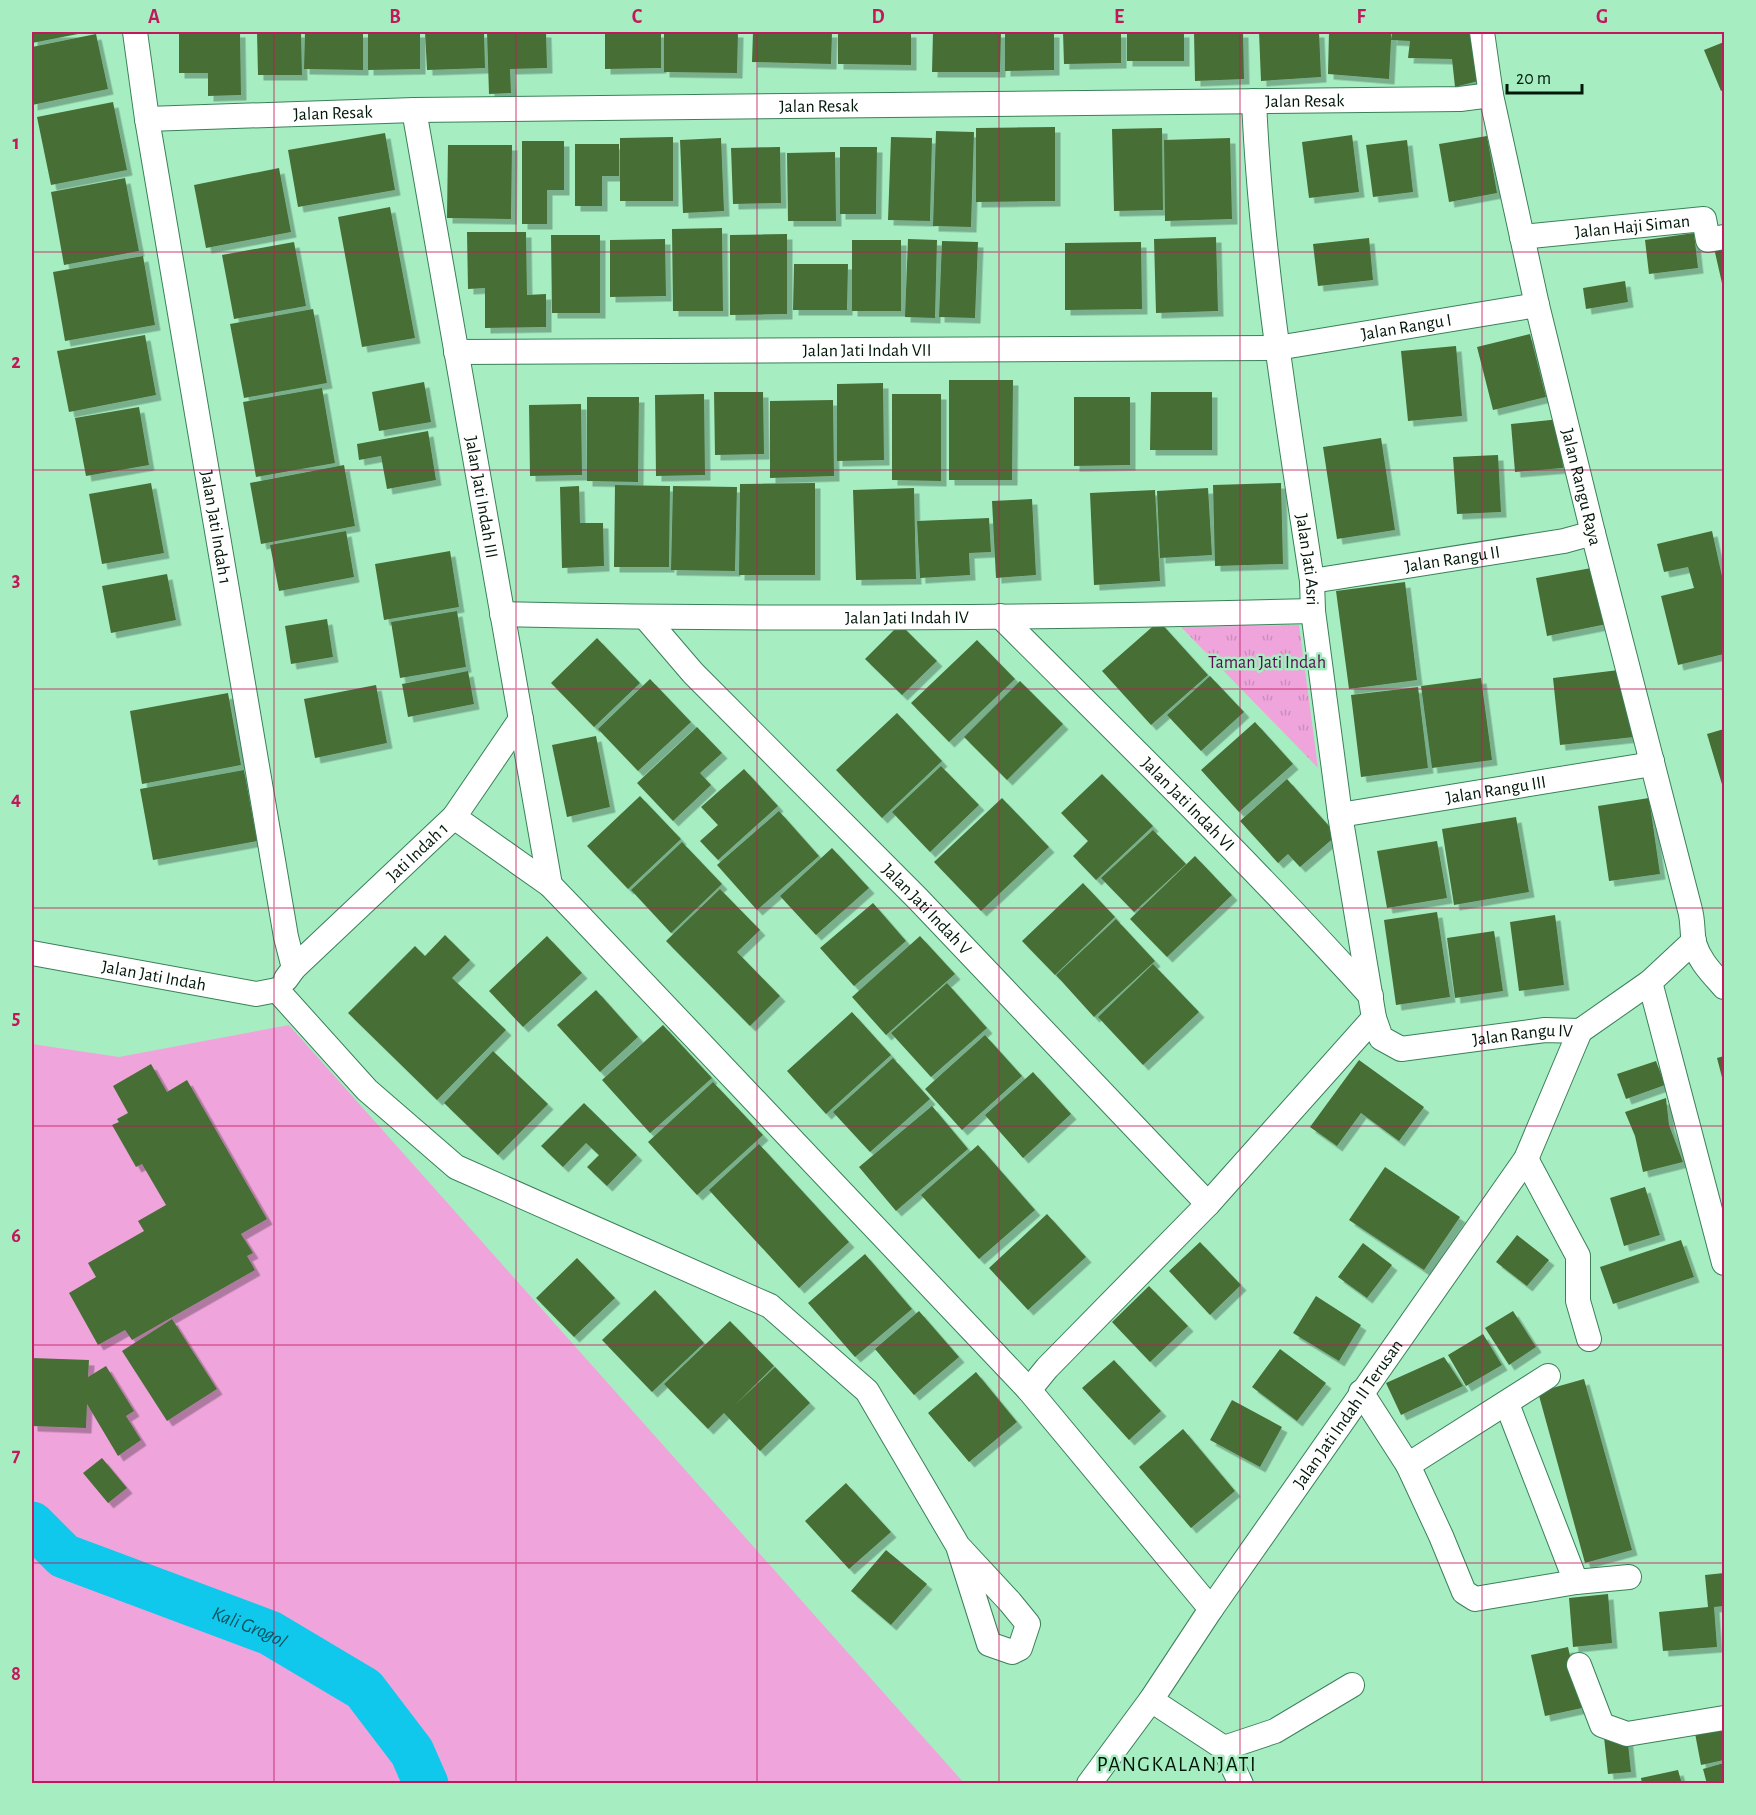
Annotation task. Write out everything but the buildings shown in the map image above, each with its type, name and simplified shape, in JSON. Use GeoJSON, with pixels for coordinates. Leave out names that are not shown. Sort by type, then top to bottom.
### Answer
{"type":"FeatureCollection","features":[{"type":"Feature","properties":{"kind":"street"},"geometry":{"type":"LineString","coordinates":[[135,32],[147,119]]}},
{"type":"Feature","properties":{"kind":"street","name":"Jalan Rangu Raya"},"geometry":{"type":"LineString","coordinates":[[1482,32],[1491,95],[1537,305],[1690,909],[1694,941],[1703,964],[1725,987]]}},
{"type":"Feature","properties":{"kind":"street","name":"Jalan Resak"},"geometry":{"type":"LineString","coordinates":[[147,119],[414,110],[1461,99],[1491,95]]}},
{"type":"Feature","properties":{"kind":"street","name":"Jalan Jati Asri"},"geometry":{"type":"LineString","coordinates":[[1254,101],[1256,152],[1276,348],[1312,581],[1312,611],[1340,815],[1372,1006]]}},
{"type":"Feature","properties":{"kind":"street","name":"Jalan Jati Indah III"},"geometry":{"type":"LineString","coordinates":[[414,110],[550,885]]}},
{"type":"Feature","properties":{"kind":"street","name":"Jalan Jati Indah 1"},"geometry":{"type":"LineString","coordinates":[[147,119],[286,937],[294,968]]}},
{"type":"Feature","properties":{"kind":"street","name":"Jalan Haji Siman"},"geometry":{"type":"LineString","coordinates":[[1522,237],[1704,219],[1708,240],[1725,237]]}},
{"type":"Feature","properties":{"kind":"street","name":"Jalan Rangu I"},"geometry":{"type":"LineString","coordinates":[[1276,348],[1537,305]]}},
{"type":"Feature","properties":{"kind":"street","name":"Jalan Jati Indah VII"},"geometry":{"type":"LineString","coordinates":[[456,352],[1276,348]]}},
{"type":"Feature","properties":{"kind":"street","name":"Jalan Rangu II"},"geometry":{"type":"LineString","coordinates":[[1312,581],[1563,541],[1593,533]]}},
{"type":"Feature","properties":{"kind":"street","name":"Jalan Jati Indah IV"},"geometry":{"type":"LineString","coordinates":[[502,614],[645,617],[1000,616],[1312,611]]}},
{"type":"Feature","properties":{"kind":"street","name":"Jalan Jati Indah VI"},"geometry":{"type":"LineString","coordinates":[[1000,616],[1309,927],[1372,1006]]}},
{"type":"Feature","properties":{"kind":"street","name":"Jalan Jati Indah V"},"geometry":{"type":"LineString","coordinates":[[645,617],[693,673],[918,899],[1208,1204]]}},
{"type":"Feature","properties":{"kind":"street","name":"Jati Indah 1"},"geometry":{"type":"LineString","coordinates":[[277,990],[294,968],[454,817],[521,720]]}},
{"type":"Feature","properties":{"kind":"street","name":"Jalan Rangu III"},"geometry":{"type":"LineString","coordinates":[[1340,815],[1640,766],[1652,761]]}},
{"type":"Feature","properties":{"kind":"street"},"geometry":{"type":"LineString","coordinates":[[454,817],[550,885],[1029,1390],[1211,1608]]}},
{"type":"Feature","properties":{"kind":"street","name":"Jalan Rangu IV"},"geometry":{"type":"LineString","coordinates":[[1372,1006],[1381,1038],[1401,1049],[1545,1030],[1580,1031],[1650,982],[1694,941]]}},
{"type":"Feature","properties":{"kind":"street","name":"Jalan Jati Indah"},"geometry":{"type":"LineString","coordinates":[[32,954],[256,994],[277,990]]}},
{"type":"Feature","properties":{"kind":"street"},"geometry":{"type":"LineString","coordinates":[[1650,982],[1725,1263]]}},
{"type":"Feature","properties":{"kind":"street"},"geometry":{"type":"LineString","coordinates":[[277,990],[367,1090],[456,1167],[770,1306],[867,1391],[958,1546]]}},
{"type":"Feature","properties":{"kind":"street"},"geometry":{"type":"LineString","coordinates":[[1029,1390],[1047,1368],[1208,1204],[1372,1006]]}},
{"type":"Feature","properties":{"kind":"street","name":"Jalan Jati Indah II Terusan"},"geometry":{"type":"LineString","coordinates":[[1089,1784],[1151,1700],[1211,1608],[1526,1159],[1580,1031]]}},
{"type":"Feature","properties":{"kind":"street"},"geometry":{"type":"LineString","coordinates":[[1526,1159],[1578,1256],[1578,1301],[1589,1339]]}},
{"type":"Feature","properties":{"kind":"street"},"geometry":{"type":"LineString","coordinates":[[1408,1466],[1548,1376]]}},
{"type":"Feature","properties":{"kind":"street"},"geometry":{"type":"LineString","coordinates":[[1361,1392],[1408,1466],[1464,1592],[1475,1599],[1576,1582],[1629,1577]]}},
{"type":"Feature","properties":{"kind":"street"},"geometry":{"type":"LineString","coordinates":[[1506,1404],[1576,1582]]}},
{"type":"Feature","properties":{"kind":"street"},"geometry":{"type":"LineString","coordinates":[[1579,1665],[1602,1725],[1627,1734],[1725,1718]]}},
{"type":"Feature","properties":{"kind":"street"},"geometry":{"type":"LineString","coordinates":[[1224,1748],[1275,1731],[1352,1685]]}},
{"type":"Feature","properties":{"kind":"street"},"geometry":{"type":"LineString","coordinates":[[1151,1700],[1224,1748],[1241,1784]]}},
{"type":"Feature","properties":{"kind":"green space","name":"Taman Jati Indah"},"geometry":{"type":"Polygon","coordinates":[[[1299,625],[1318,768],[1181,627],[1299,625]]]}},
{"type":"Feature","properties":{"kind":"green space"},"geometry":{"type":"Polygon","coordinates":[[[289,1025],[964,1783],[32,1783],[32,1044],[119,1057],[289,1025]]]}},
{"type":"Feature","properties":{"kind":"waterway","name":"Kali Grogol"},"geometry":{"type":"LineString","coordinates":[[32,1524],[64,1556],[270,1633],[364,1689],[412,1752],[426,1784]]}},
{"type":"Feature","properties":{"kind":"district","name":"PANGKALANJATI"},"geometry":{"type":"Point","coordinates":[1177,1764]}}]}
